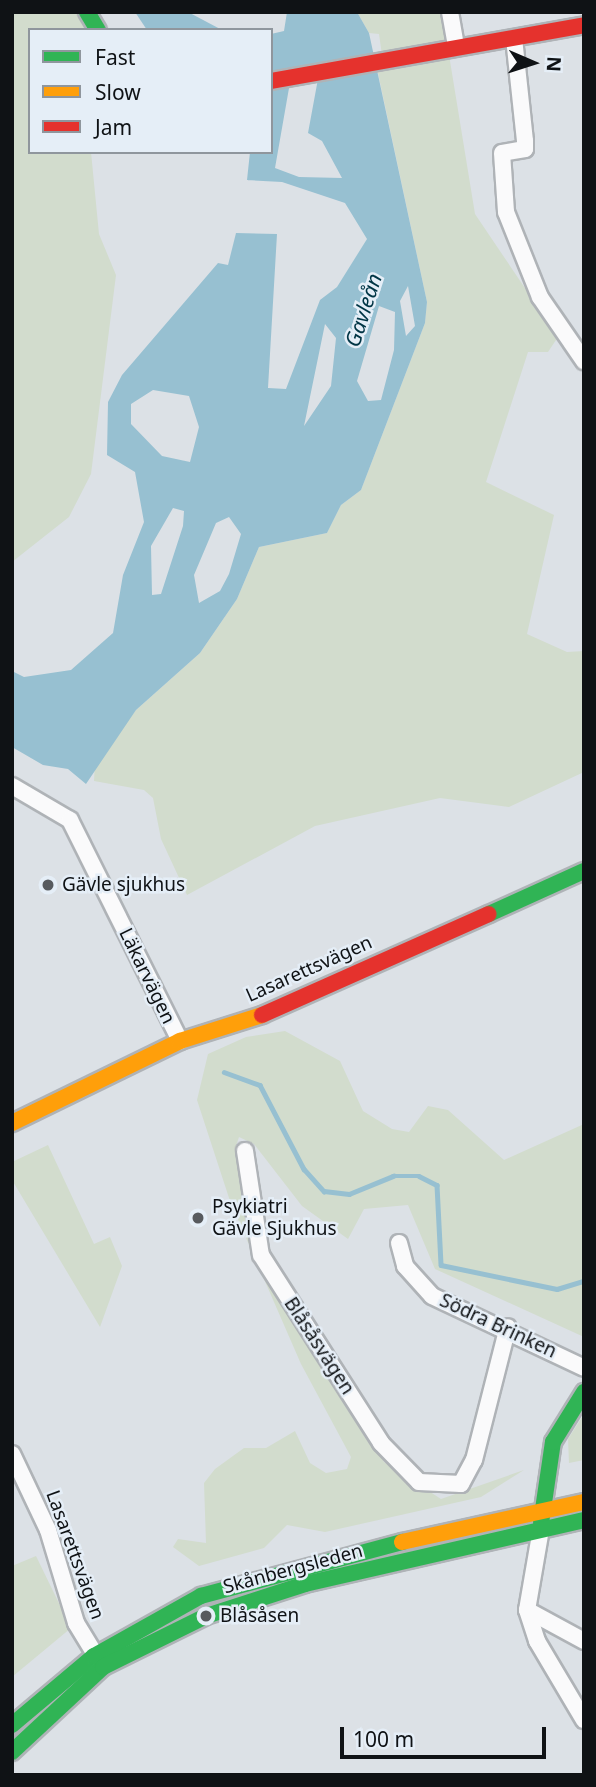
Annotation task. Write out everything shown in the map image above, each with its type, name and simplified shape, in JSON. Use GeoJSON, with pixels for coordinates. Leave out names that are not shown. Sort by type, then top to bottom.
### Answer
{"type":"FeatureCollection","features":[{"type":"Feature","properties":{"kind":"street"},"geometry":{"type":"LineString","coordinates":[[87,12],[97,28]]}},
{"type":"Feature","properties":{"kind":"street"},"geometry":{"type":"LineString","coordinates":[[450,12],[456,47]]}},
{"type":"Feature","properties":{"kind":"street"},"geometry":{"type":"LineString","coordinates":[[273,81],[584,25]]}},
{"type":"Feature","properties":{"kind":"street"},"geometry":{"type":"LineString","coordinates":[[514,38],[524,149],[502,153],[506,212],[540,297],[584,361]]}},
{"type":"Feature","properties":{"kind":"street","name":"Läkarvägen"},"geometry":{"type":"LineString","coordinates":[[12,786],[70,820],[180,1041]]}},
{"type":"Feature","properties":{"kind":"street","name":"Lasarettsvägen"},"geometry":{"type":"LineString","coordinates":[[12,1123],[180,1041],[283,1008],[584,871]]}},
{"type":"Feature","properties":{"kind":"street","name":"Blåsåsvägen"},"geometry":{"type":"LineString","coordinates":[[245,1151],[261,1255],[375,1433],[419,1482],[461,1484],[474,1460],[509,1327]]}},
{"type":"Feature","properties":{"kind":"street","name":"Södra Brinken"},"geometry":{"type":"LineString","coordinates":[[399,1243],[405,1266],[432,1296],[509,1327],[584,1368]]}},
{"type":"Feature","properties":{"kind":"street"},"geometry":{"type":"LineString","coordinates":[[584,1392],[553,1442],[540,1509],[541,1529],[527,1610],[537,1641],[584,1720]]}},
{"type":"Feature","properties":{"kind":"street","name":"Lasarettsvägen"},"geometry":{"type":"LineString","coordinates":[[12,1454],[98,1661]]}},
{"type":"Feature","properties":{"kind":"street","name":"Skånbergsleden"},"geometry":{"type":"LineString","coordinates":[[12,1725],[98,1661],[201,1596],[247,1581],[540,1509],[584,1502]]}},
{"type":"Feature","properties":{"kind":"street","name":"Skånbergsleden"},"geometry":{"type":"LineString","coordinates":[[12,1752],[98,1661],[249,1599],[584,1520]]}},
{"type":"Feature","properties":{"kind":"street"},"geometry":{"type":"LineString","coordinates":[[527,1610],[584,1641]]}},
{"type":"Feature","properties":{"kind":"green space"},"geometry":{"type":"Polygon","coordinates":[[[12,12],[87,12],[97,28],[28,28],[28,154],[91,154],[99,234],[116,275],[91,474],[69,517],[12,562],[12,12]]]}},
{"type":"Feature","properties":{"kind":"green space"},"geometry":{"type":"Polygon","coordinates":[[[357,12],[442,12],[475,214],[558,337],[548,352],[528,352],[486,482],[554,515],[527,634],[567,652],[584,651],[584,772],[509,807],[440,798],[315,826],[187,895],[161,839],[153,798],[144,790],[94,781],[95,762],[136,710],[200,653],[237,599],[259,547],[327,533],[341,505],[361,490],[425,323],[427,302],[375,59],[382,55],[379,34],[369,33],[357,12]]]}},
{"type":"Feature","properties":{"kind":"green space"},"geometry":{"type":"Polygon","coordinates":[[[285,1031],[340,1061],[363,1111],[392,1129],[409,1132],[428,1106],[448,1110],[504,1160],[584,1124],[584,1337],[435,1269],[408,1205],[364,1209],[348,1239],[302,1206],[254,1144],[239,1137],[235,1149],[256,1248],[384,1462],[441,1499],[524,1470],[481,1497],[325,1532],[287,1525],[264,1548],[199,1566],[173,1547],[178,1539],[206,1543],[204,1483],[215,1469],[244,1448],[266,1448],[295,1431],[310,1463],[326,1473],[347,1469],[351,1457],[301,1364],[230,1201],[197,1100],[208,1054],[246,1037],[285,1031]]]}},
{"type":"Feature","properties":{"kind":"green space"},"geometry":{"type":"Polygon","coordinates":[[[48,1145],[94,1244],[110,1237],[122,1266],[100,1327],[12,1180],[12,1162],[48,1145]]]}},
{"type":"Feature","properties":{"kind":"green space"},"geometry":{"type":"Polygon","coordinates":[[[584,1414],[584,1460],[569,1463],[568,1439],[584,1414]]]}},
{"type":"Feature","properties":{"kind":"green space"},"geometry":{"type":"Polygon","coordinates":[[[36,1556],[71,1628],[12,1677],[12,1566],[36,1556]]]}},
{"type":"Feature","properties":{"kind":"water"},"geometry":{"type":"Polygon","coordinates":[[[135,12],[188,12],[218,28],[146,28],[135,12]]]}},
{"type":"Feature","properties":{"kind":"water","name":"Gavleån"},"geometry":{"type":"Polygon","coordinates":[[[287,12],[357,12],[369,33],[427,302],[425,323],[361,490],[341,505],[327,533],[259,547],[237,599],[200,653],[136,710],[86,784],[68,769],[43,765],[12,747],[12,671],[24,677],[71,670],[113,633],[123,575],[144,522],[135,472],[107,455],[108,402],[122,375],[218,263],[228,265],[236,233],[277,234],[268,388],[286,389],[320,300],[337,287],[367,239],[345,203],[282,182],[247,180],[250,154],[273,154],[273,34],[284,31],[287,12]],[[320,68],[292,71],[275,168],[299,177],[342,178],[322,141],[308,133],[320,68]],[[408,286],[400,301],[406,336],[415,326],[408,286]],[[379,306],[357,381],[368,401],[381,400],[394,350],[395,312],[379,306]],[[325,324],[304,426],[331,386],[336,338],[325,324]],[[153,390],[131,404],[131,424],[162,456],[190,462],[199,427],[189,396],[153,390]],[[173,508],[151,546],[152,595],[161,594],[183,526],[184,511],[173,508]],[[229,517],[216,523],[194,575],[199,603],[220,591],[229,574],[241,534],[229,517]]]}},
{"type":"Feature","properties":{"kind":"waterway"},"geometry":{"type":"LineString","coordinates":[[224,1072],[260,1085],[304,1169],[324,1191],[349,1194],[393,1176],[419,1176],[437,1185],[441,1265],[557,1289],[584,1281]]}},
{"type":"Feature","properties":{"kind":"traffic: fast"},"geometry":{"type":"LineString","coordinates":[[87,12],[97,28]]}},
{"type":"Feature","properties":{"kind":"traffic: fast"},"geometry":{"type":"LineString","coordinates":[[489,914],[584,871]]}},
{"type":"Feature","properties":{"kind":"traffic: fast"},"geometry":{"type":"LineString","coordinates":[[541,1523],[553,1442],[584,1392]]}},
{"type":"Feature","properties":{"kind":"traffic: fast"},"geometry":{"type":"LineString","coordinates":[[12,1752],[103,1667],[206,1616],[305,1584],[584,1520]]}},
{"type":"Feature","properties":{"kind":"traffic: fast"},"geometry":{"type":"LineString","coordinates":[[12,1725],[94,1656],[201,1596],[402,1542]]}},
{"type":"Feature","properties":{"kind":"traffic: slow"},"geometry":{"type":"LineString","coordinates":[[12,1123],[180,1041],[262,1015]]}},
{"type":"Feature","properties":{"kind":"traffic: slow"},"geometry":{"type":"LineString","coordinates":[[402,1542],[584,1502]]}},
{"type":"Feature","properties":{"kind":"traffic: jam"},"geometry":{"type":"LineString","coordinates":[[273,81],[584,25]]}},
{"type":"Feature","properties":{"kind":"traffic: jam"},"geometry":{"type":"LineString","coordinates":[[262,1015],[489,914]]}},
{"type":"Feature","properties":{"kind":"place","name":"Gävle sjukhus"},"geometry":{"type":"Point","coordinates":[48,885]}},
{"type":"Feature","properties":{"kind":"place","name":"Psykiatri Gävle Sjukhus"},"geometry":{"type":"Point","coordinates":[198,1218]}},
{"type":"Feature","properties":{"kind":"place","name":"Blåsåsen"},"geometry":{"type":"Point","coordinates":[206,1616]}}]}
